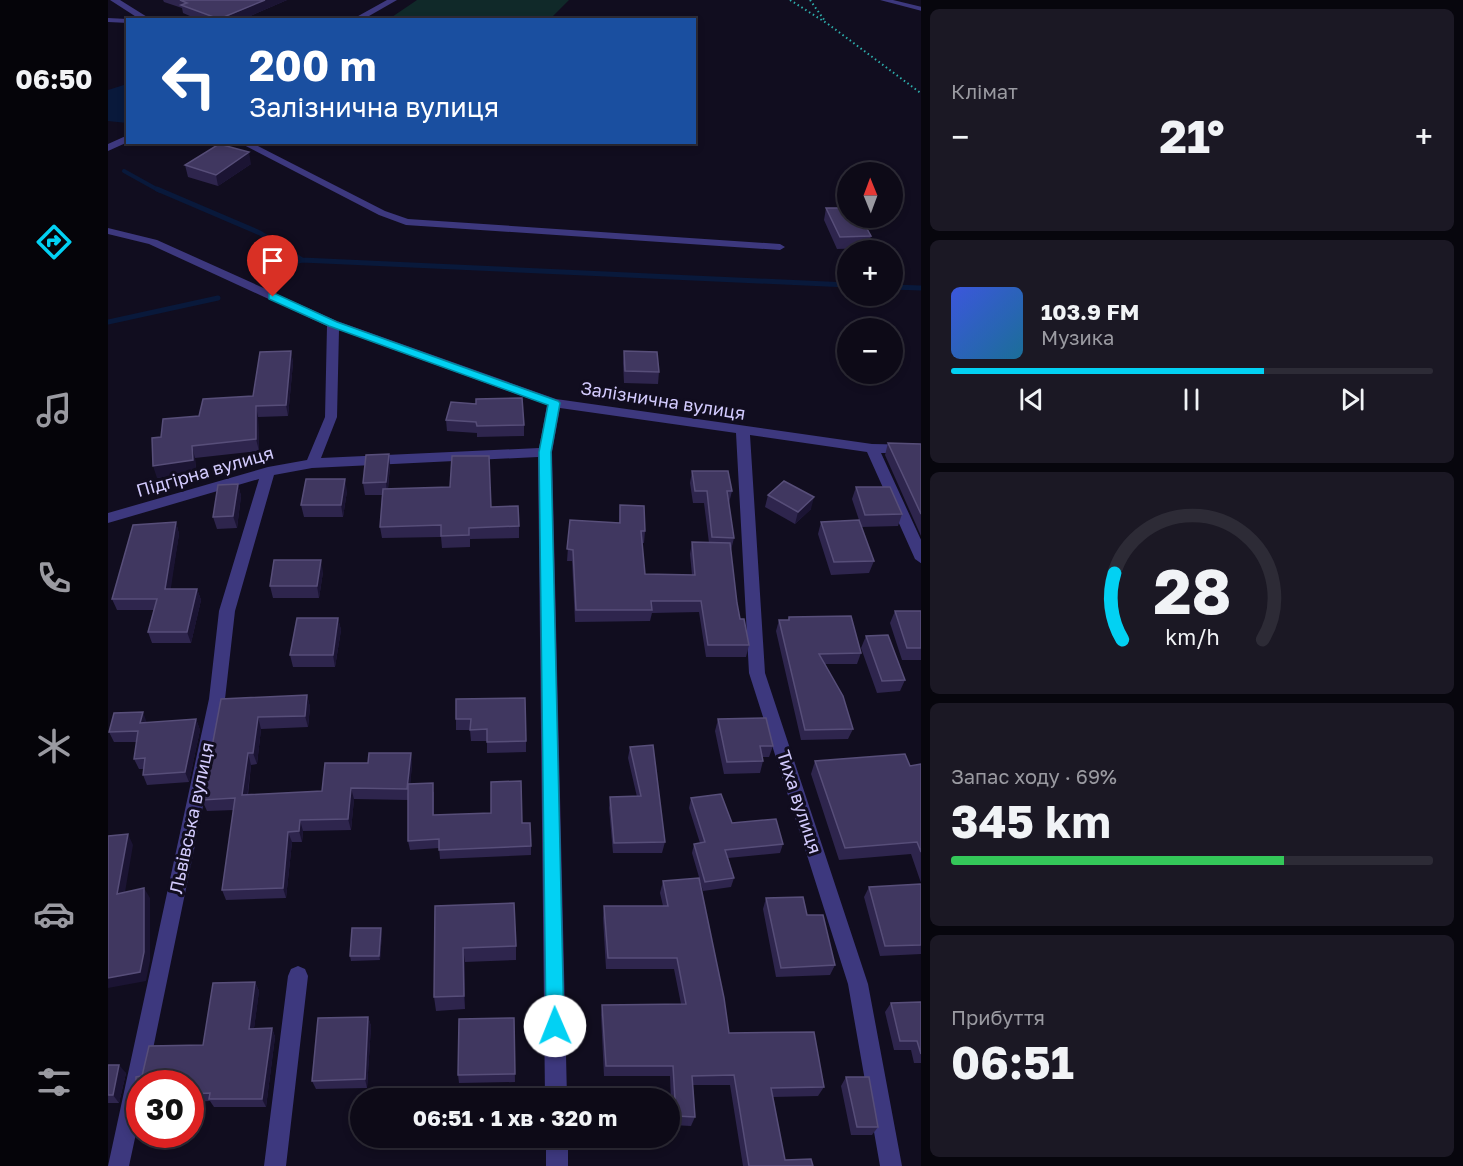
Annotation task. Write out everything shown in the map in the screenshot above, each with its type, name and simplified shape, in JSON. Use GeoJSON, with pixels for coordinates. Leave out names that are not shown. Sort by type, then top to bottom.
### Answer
{"type":"FeatureCollection","features":[{"type":"Feature","properties":{"kind":"street"},"geometry":{"type":"LineString","coordinates":[[114,0],[145,18]]}},
{"type":"Feature","properties":{"kind":"street"},"geometry":{"type":"LineString","coordinates":[[358,18],[386,1]]}},
{"type":"Feature","properties":{"kind":"street"},"geometry":{"type":"LineString","coordinates":[[108,148],[126,139]]}},
{"type":"Feature","properties":{"kind":"street","name":"Залізнична вулиця"},"geometry":{"type":"LineString","coordinates":[[108,231],[153,242],[333,324],[554,403],[743,432],[872,448],[921,449]]}},
{"type":"Feature","properties":{"kind":"street"},"geometry":{"type":"LineString","coordinates":[[312,463],[331,417],[333,324]]}},
{"type":"Feature","properties":{"kind":"street"},"geometry":{"type":"LineString","coordinates":[[554,403],[545,452],[556,1088]]}},
{"type":"Feature","properties":{"kind":"street","name":"Тиха вулиця"},"geometry":{"type":"LineString","coordinates":[[743,432],[757,673],[858,984],[891,1166]]}},
{"type":"Feature","properties":{"kind":"street"},"geometry":{"type":"LineString","coordinates":[[872,448],[921,559]]}},
{"type":"Feature","properties":{"kind":"street","name":"Підгірна вулиця"},"geometry":{"type":"LineString","coordinates":[[108,518],[268,472],[312,463],[545,452]]}},
{"type":"Feature","properties":{"kind":"street","name":"Львівська вулиця"},"geometry":{"type":"LineString","coordinates":[[118,1166],[217,699],[227,611],[268,472]]}},
{"type":"Feature","properties":{"kind":"street"},"geometry":{"type":"LineString","coordinates":[[274,1166],[298,976]]}},
{"type":"Feature","properties":{"kind":"street"},"geometry":{"type":"LineString","coordinates":[[557,1148],[557,1166]]}},
{"type":"Feature","properties":{"kind":"lane"},"geometry":{"type":"LineString","coordinates":[[884,0],[921,9]]}},
{"type":"Feature","properties":{"kind":"lane"},"geometry":{"type":"LineString","coordinates":[[108,20],[126,21]]}},
{"type":"Feature","properties":{"kind":"lane"},"geometry":{"type":"LineString","coordinates":[[246,144],[382,213],[406,222],[780,247]]}},
{"type":"Feature","properties":{"kind":"path"},"geometry":{"type":"LineString","coordinates":[[790,0],[828,24],[921,94]]}},
{"type":"Feature","properties":{"kind":"path"},"geometry":{"type":"LineString","coordinates":[[810,0],[828,24]]}},
{"type":"Feature","properties":{"kind":"green space"},"geometry":{"type":"Polygon","coordinates":[[[417,0],[569,0],[551,18],[390,18],[417,0]]]}},
{"type":"Feature","properties":{"kind":"water"},"geometry":{"type":"Polygon","coordinates":[[[126,84],[126,123],[108,121],[108,90],[126,84]]]}},
{"type":"Feature","properties":{"kind":"building"},"geometry":{"type":"Polygon","coordinates":[[[180,0],[265,0],[221,18],[181,5],[187,3],[180,0]]]}},
{"type":"Feature","properties":{"kind":"building"},"geometry":{"type":"Polygon","coordinates":[[[219,144],[249,152],[216,175],[185,165],[219,144]]]}},
{"type":"Feature","properties":{"kind":"building"},"geometry":{"type":"Polygon","coordinates":[[[826,208],[837,208],[837,228],[867,228],[871,236],[840,237],[826,208]]]}},
{"type":"Feature","properties":{"kind":"building"},"geometry":{"type":"Polygon","coordinates":[[[291,351],[286,405],[256,406],[256,439],[192,446],[193,460],[153,466],[152,438],[161,437],[163,419],[199,416],[203,399],[253,396],[260,352],[291,351]]]}},
{"type":"Feature","properties":{"kind":"building"},"geometry":{"type":"Polygon","coordinates":[[[624,351],[657,352],[659,372],[625,371],[624,351]]]}},
{"type":"Feature","properties":{"kind":"building"},"geometry":{"type":"Polygon","coordinates":[[[522,398],[524,425],[477,426],[476,422],[446,420],[451,402],[476,404],[476,399],[522,398]]]}},
{"type":"Feature","properties":{"kind":"building"},"geometry":{"type":"Polygon","coordinates":[[[888,443],[921,444],[921,514],[888,443]]]}},
{"type":"Feature","properties":{"kind":"building"},"geometry":{"type":"Polygon","coordinates":[[[389,454],[386,482],[363,483],[366,455],[389,454]]]}},
{"type":"Feature","properties":{"kind":"building"},"geometry":{"type":"Polygon","coordinates":[[[452,456],[489,456],[491,507],[518,506],[519,526],[469,528],[469,535],[441,536],[441,525],[380,527],[383,489],[450,487],[452,456]]]}},
{"type":"Feature","properties":{"kind":"building"},"geometry":{"type":"Polygon","coordinates":[[[692,471],[728,471],[732,491],[727,491],[734,538],[712,537],[707,491],[695,491],[692,471]]]}},
{"type":"Feature","properties":{"kind":"building"},"geometry":{"type":"Polygon","coordinates":[[[306,479],[345,479],[341,505],[301,505],[306,479]]]}},
{"type":"Feature","properties":{"kind":"building"},"geometry":{"type":"Polygon","coordinates":[[[784,481],[814,497],[798,512],[768,495],[784,481]]]}},
{"type":"Feature","properties":{"kind":"building"},"geometry":{"type":"Polygon","coordinates":[[[238,484],[233,516],[213,517],[218,485],[238,484]]]}},
{"type":"Feature","properties":{"kind":"building"},"geometry":{"type":"Polygon","coordinates":[[[856,487],[890,487],[902,514],[865,515],[856,487]]]}},
{"type":"Feature","properties":{"kind":"building"},"geometry":{"type":"Polygon","coordinates":[[[620,505],[644,506],[645,531],[641,531],[645,574],[695,575],[692,542],[730,543],[737,603],[740,619],[744,619],[749,645],[708,645],[701,601],[651,601],[652,610],[576,610],[573,550],[567,549],[570,520],[620,523],[620,505]]]}},
{"type":"Feature","properties":{"kind":"building"},"geometry":{"type":"Polygon","coordinates":[[[859,520],[874,561],[834,562],[821,522],[859,520]]]}},
{"type":"Feature","properties":{"kind":"building"},"geometry":{"type":"Polygon","coordinates":[[[176,522],[165,589],[197,589],[187,632],[148,632],[157,599],[112,599],[133,525],[176,522]]]}},
{"type":"Feature","properties":{"kind":"building"},"geometry":{"type":"Polygon","coordinates":[[[274,560],[321,560],[317,586],[270,586],[274,560]]]}},
{"type":"Feature","properties":{"kind":"building"},"geometry":{"type":"Polygon","coordinates":[[[895,611],[921,611],[921,648],[907,648],[895,611]]]}},
{"type":"Feature","properties":{"kind":"building"},"geometry":{"type":"Polygon","coordinates":[[[851,616],[861,653],[819,654],[843,696],[853,729],[805,730],[779,620],[789,620],[789,617],[851,616]]]}},
{"type":"Feature","properties":{"kind":"building"},"geometry":{"type":"Polygon","coordinates":[[[297,618],[338,618],[333,655],[290,655],[297,618]]]}},
{"type":"Feature","properties":{"kind":"building"},"geometry":{"type":"Polygon","coordinates":[[[888,635],[905,680],[882,681],[866,636],[888,635]]]}},
{"type":"Feature","properties":{"kind":"building"},"geometry":{"type":"Polygon","coordinates":[[[307,695],[305,716],[258,717],[253,753],[248,753],[242,795],[322,791],[325,763],[368,763],[369,753],[411,753],[407,789],[351,788],[348,819],[300,820],[299,831],[288,832],[283,888],[222,890],[235,798],[202,800],[221,699],[307,695]]]}},
{"type":"Feature","properties":{"kind":"building"},"geometry":{"type":"Polygon","coordinates":[[[525,698],[526,741],[487,742],[487,729],[470,730],[471,719],[456,719],[456,699],[525,698]]]}},
{"type":"Feature","properties":{"kind":"building"},"geometry":{"type":"Polygon","coordinates":[[[143,712],[140,723],[196,719],[185,772],[143,775],[145,758],[134,759],[138,731],[109,732],[114,713],[143,712]]]}},
{"type":"Feature","properties":{"kind":"building"},"geometry":{"type":"Polygon","coordinates":[[[766,718],[773,746],[760,746],[763,761],[727,762],[718,719],[766,718]]]}},
{"type":"Feature","properties":{"kind":"building"},"geometry":{"type":"Polygon","coordinates":[[[653,745],[665,842],[614,843],[610,797],[641,796],[630,747],[653,745]]]}},
{"type":"Feature","properties":{"kind":"building"},"geometry":{"type":"Polygon","coordinates":[[[905,754],[910,766],[921,764],[921,852],[917,842],[845,848],[815,761],[905,754]]]}},
{"type":"Feature","properties":{"kind":"building"},"geometry":{"type":"Polygon","coordinates":[[[521,781],[522,823],[530,823],[531,846],[439,850],[439,839],[408,841],[408,784],[433,783],[433,815],[491,813],[491,782],[521,781]]]}},
{"type":"Feature","properties":{"kind":"building"},"geometry":{"type":"Polygon","coordinates":[[[721,794],[732,823],[776,819],[783,844],[725,850],[734,878],[705,882],[694,844],[705,842],[691,798],[721,794]]]}},
{"type":"Feature","properties":{"kind":"building"},"geometry":{"type":"Polygon","coordinates":[[[128,834],[117,894],[144,888],[144,952],[140,972],[108,978],[108,836],[128,834]]]}},
{"type":"Feature","properties":{"kind":"building"},"geometry":{"type":"Polygon","coordinates":[[[699,878],[729,1033],[814,1032],[824,1087],[771,1088],[785,1160],[811,1159],[813,1166],[749,1166],[734,1075],[692,1076],[695,1117],[680,1116],[680,1088],[674,1088],[673,1066],[606,1066],[602,1005],[686,1004],[677,958],[608,958],[604,906],[668,906],[663,881],[699,878]]]}},
{"type":"Feature","properties":{"kind":"building"},"geometry":{"type":"Polygon","coordinates":[[[921,884],[921,945],[885,946],[869,887],[921,884]]]}},
{"type":"Feature","properties":{"kind":"building"},"geometry":{"type":"Polygon","coordinates":[[[803,897],[807,915],[823,915],[835,965],[781,968],[766,898],[803,897]]]}},
{"type":"Feature","properties":{"kind":"building"},"geometry":{"type":"Polygon","coordinates":[[[514,903],[516,946],[463,948],[464,996],[434,997],[435,906],[514,903]]]}},
{"type":"Feature","properties":{"kind":"building"},"geometry":{"type":"Polygon","coordinates":[[[352,928],[381,928],[379,956],[350,956],[352,928]]]}},
{"type":"Feature","properties":{"kind":"building"},"geometry":{"type":"Polygon","coordinates":[[[255,982],[249,1029],[272,1028],[262,1099],[209,1099],[210,1093],[204,1093],[204,1070],[143,1070],[149,1046],[203,1045],[213,983],[255,982]]]}},
{"type":"Feature","properties":{"kind":"building"},"geometry":{"type":"Polygon","coordinates":[[[921,1002],[921,1054],[917,1041],[900,1041],[891,1003],[921,1002]]]}},
{"type":"Feature","properties":{"kind":"building"},"geometry":{"type":"Polygon","coordinates":[[[368,1017],[365,1079],[312,1081],[318,1018],[368,1017]]]}},
{"type":"Feature","properties":{"kind":"building"},"geometry":{"type":"Polygon","coordinates":[[[514,1018],[515,1074],[458,1075],[459,1019],[514,1018]]]}},
{"type":"Feature","properties":{"kind":"building"},"geometry":{"type":"Polygon","coordinates":[[[108,1065],[119,1065],[113,1095],[108,1095],[108,1065]]]}},
{"type":"Feature","properties":{"kind":"building"},"geometry":{"type":"Polygon","coordinates":[[[846,1077],[869,1077],[878,1127],[857,1127],[846,1077]]]}},
{"type":"Feature","properties":{"kind":"waterway"},"geometry":{"type":"LineString","coordinates":[[124,171],[160,191]]}},
{"type":"Feature","properties":{"kind":"waterway"},"geometry":{"type":"LineString","coordinates":[[157,189],[260,233],[302,260]]}},
{"type":"Feature","properties":{"kind":"waterway"},"geometry":{"type":"LineString","coordinates":[[269,269],[302,260]]}},
{"type":"Feature","properties":{"kind":"waterway"},"geometry":{"type":"LineString","coordinates":[[302,260],[837,284]]}},
{"type":"Feature","properties":{"kind":"waterway"},"geometry":{"type":"LineString","coordinates":[[903,287],[921,288]]}},
{"type":"Feature","properties":{"kind":"waterway"},"geometry":{"type":"LineString","coordinates":[[108,322],[218,298]]}},
{"type":"Feature","properties":{"kind":"route"},"geometry":{"type":"LineString","coordinates":[[273,297],[333,324],[554,403],[545,452],[555,1026]]}}]}
